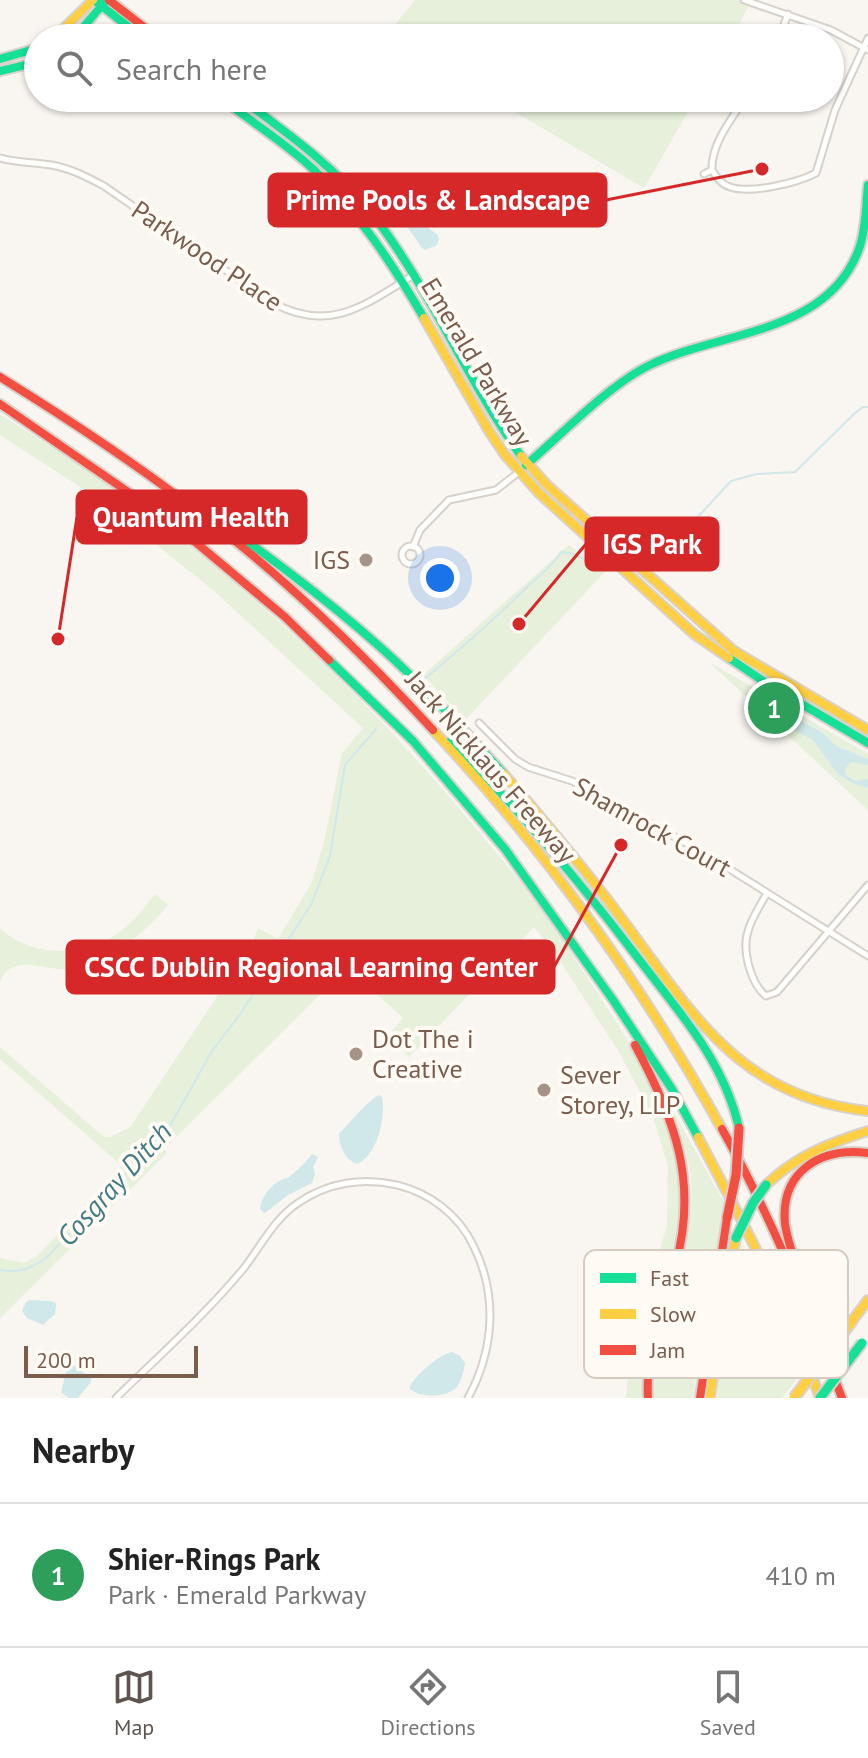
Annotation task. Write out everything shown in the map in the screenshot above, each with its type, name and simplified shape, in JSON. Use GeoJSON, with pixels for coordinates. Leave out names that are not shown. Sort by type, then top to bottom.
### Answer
{"type":"FeatureCollection","features":[{"type":"Feature","properties":{"kind":"main road"},"geometry":{"type":"LineString","coordinates":[[72,24],[101,1]]}},
{"type":"Feature","properties":{"kind":"main road"},"geometry":{"type":"LineString","coordinates":[[84,24],[101,1]]}},
{"type":"Feature","properties":{"kind":"main road"},"geometry":{"type":"LineString","coordinates":[[101,1],[127,24]]}},
{"type":"Feature","properties":{"kind":"main road"},"geometry":{"type":"LineString","coordinates":[[101,1],[136,24]]}},
{"type":"Feature","properties":{"kind":"main road"},"geometry":{"type":"LineString","coordinates":[[0,59],[24,52]]}},
{"type":"Feature","properties":{"kind":"main road"},"geometry":{"type":"LineString","coordinates":[[0,71],[24,67]]}},
{"type":"Feature","properties":{"kind":"main road","name":"Emerald Parkway"},"geometry":{"type":"LineString","coordinates":[[239,112],[328,183],[407,279]]}},
{"type":"Feature","properties":{"kind":"main road","name":"Emerald Parkway"},"geometry":{"type":"LineString","coordinates":[[258,112],[321,161],[374,216],[407,279],[523,468],[604,553],[694,634],[727,659],[868,743]]}},
{"type":"Feature","properties":{"kind":"main road"},"geometry":{"type":"LineString","coordinates":[[523,468],[616,388],[650,365],[708,343],[798,316],[830,295],[859,249],[868,185]]}},
{"type":"Feature","properties":{"kind":"main road","name":"Jack Nicklaus Freeway"},"geometry":{"type":"LineString","coordinates":[[0,377],[78,424],[231,537],[341,634],[480,781],[558,877],[638,990],[715,1116],[782,1250]]}},
{"type":"Feature","properties":{"kind":"main road","name":"Jack Nicklaus Freeway"},"geometry":{"type":"LineString","coordinates":[[0,404],[169,520],[285,617],[413,741],[505,849],[605,989],[672,1089],[755,1250]]}},
{"type":"Feature","properties":{"kind":"main road"},"geometry":{"type":"LineString","coordinates":[[78,424],[178,490],[262,552],[400,666],[528,803],[712,1035],[748,1068],[816,1102],[846,1110],[868,1111]]}},
{"type":"Feature","properties":{"kind":"main road","name":"Emerald Parkway"},"geometry":{"type":"LineString","coordinates":[[523,468],[734,651],[868,730]]}},
{"type":"Feature","properties":{"kind":"main road"},"geometry":{"type":"LineString","coordinates":[[393,686],[438,726],[520,811],[607,916],[720,1070],[730,1089],[739,1128],[736,1175],[722,1250]]}},
{"type":"Feature","properties":{"kind":"main road"},"geometry":{"type":"LineString","coordinates":[[605,989],[644,1061],[681,1150],[687,1181],[687,1210],[679,1250]]}},
{"type":"Feature","properties":{"kind":"main road"},"geometry":{"type":"LineString","coordinates":[[733,1250],[753,1203],[766,1185],[798,1157],[816,1147],[868,1131]]}},
{"type":"Feature","properties":{"kind":"main road"},"geometry":{"type":"LineString","coordinates":[[792,1250],[785,1204],[789,1189],[805,1166],[835,1151],[868,1153]]}},
{"type":"Feature","properties":{"kind":"main road"},"geometry":{"type":"LineString","coordinates":[[848,1326],[868,1300]]}},
{"type":"Feature","properties":{"kind":"main road"},"geometry":{"type":"LineString","coordinates":[[848,1361],[865,1339]]}},
{"type":"Feature","properties":{"kind":"main road"},"geometry":{"type":"LineString","coordinates":[[647,1378],[648,1398]]}},
{"type":"Feature","properties":{"kind":"main road"},"geometry":{"type":"LineString","coordinates":[[700,1398],[703,1378]]}},
{"type":"Feature","properties":{"kind":"main road"},"geometry":{"type":"LineString","coordinates":[[710,1398],[713,1378]]}},
{"type":"Feature","properties":{"kind":"main road"},"geometry":{"type":"LineString","coordinates":[[794,1398],[809,1378]]}},
{"type":"Feature","properties":{"kind":"main road","name":"Jack Nicklaus Freeway"},"geometry":{"type":"LineString","coordinates":[[813,1378],[820,1398]]}},
{"type":"Feature","properties":{"kind":"main road"},"geometry":{"type":"LineString","coordinates":[[820,1398],[835,1378]]}},
{"type":"Feature","properties":{"kind":"main road","name":"Jack Nicklaus Freeway"},"geometry":{"type":"LineString","coordinates":[[835,1378],[842,1398]]}},
{"type":"Feature","properties":{"kind":"street"},"geometry":{"type":"LineString","coordinates":[[744,0],[812,24]]}},
{"type":"Feature","properties":{"kind":"street"},"geometry":{"type":"LineString","coordinates":[[784,24],[788,14]]}},
{"type":"Feature","properties":{"kind":"street"},"geometry":{"type":"LineString","coordinates":[[844,37],[867,47]]}},
{"type":"Feature","properties":{"kind":"street"},"geometry":{"type":"LineString","coordinates":[[844,92],[867,47],[868,38]]}},
{"type":"Feature","properties":{"kind":"street"},"geometry":{"type":"LineString","coordinates":[[737,112],[717,145],[712,157],[712,170],[719,181],[741,189],[792,184],[816,173],[834,112]]}},
{"type":"Feature","properties":{"kind":"street","name":"Parkwood Place"},"geometry":{"type":"LineString","coordinates":[[0,158],[68,169],[104,186],[273,303],[293,313],[315,318],[338,315],[407,279]]}},
{"type":"Feature","properties":{"kind":"street"},"geometry":{"type":"LineString","coordinates":[[704,174],[712,170]]}},
{"type":"Feature","properties":{"kind":"street"},"geometry":{"type":"LineString","coordinates":[[413,547],[420,530],[449,500],[496,490],[523,468]]}},
{"type":"Feature","properties":{"kind":"street","name":"Shamrock Court"},"geometry":{"type":"LineString","coordinates":[[479,723],[497,743],[528,767],[572,781],[699,850],[868,956]]}},
{"type":"Feature","properties":{"kind":"street"},"geometry":{"type":"LineString","coordinates":[[767,893],[747,936],[756,986],[766,996],[777,992],[868,885]]}},
{"type":"Feature","properties":{"kind":"street"},"geometry":{"type":"LineString","coordinates":[[116,1398],[218,1295],[243,1268],[279,1219],[300,1201],[340,1184],[378,1181],[423,1194],[452,1215],[470,1239],[482,1266],[491,1313],[485,1360],[468,1398]]}},
{"type":"Feature","properties":{"kind":"green space"},"geometry":{"type":"Polygon","coordinates":[[[415,0],[751,2],[739,24],[396,24],[415,0]]]}},
{"type":"Feature","properties":{"kind":"green space"},"geometry":{"type":"Polygon","coordinates":[[[515,112],[688,112],[644,188],[515,112]]]}},
{"type":"Feature","properties":{"kind":"green space"},"geometry":{"type":"Polygon","coordinates":[[[0,414],[150,515],[253,598],[302,642],[395,736],[526,888],[551,920],[641,1063],[664,1111],[673,1136],[682,1184],[682,1206],[674,1250],[660,1250],[667,1226],[668,1166],[653,1117],[619,1052],[534,927],[409,1057],[389,1035],[403,1018],[348,967],[164,1149],[167,1153],[0,1318],[0,1258],[24,1263],[37,1256],[122,1166],[0,1059],[0,1047],[104,1137],[111,1137],[131,1126],[252,944],[258,928],[278,939],[312,882],[324,842],[342,753],[363,728],[214,591],[102,501],[0,435],[0,414]]]}},
{"type":"Feature","properties":{"kind":"green space"},"geometry":{"type":"Polygon","coordinates":[[[569,545],[605,572],[465,720],[423,675],[569,545]]]}},
{"type":"Feature","properties":{"kind":"green space"},"geometry":{"type":"Polygon","coordinates":[[[709,662],[868,754],[868,810],[709,662]]]}},
{"type":"Feature","properties":{"kind":"green space"},"geometry":{"type":"Polygon","coordinates":[[[155,894],[168,905],[149,926],[117,951],[68,970],[34,965],[14,967],[6,972],[0,982],[0,928],[13,938],[44,950],[93,946],[121,931],[155,894]]]}},
{"type":"Feature","properties":{"kind":"green space"},"geometry":{"type":"Polygon","coordinates":[[[672,1112],[724,1202],[716,1250],[683,1250],[692,1184],[672,1112]]]}},
{"type":"Feature","properties":{"kind":"green space"},"geometry":{"type":"Polygon","coordinates":[[[628,1378],[645,1378],[644,1398],[626,1398],[628,1378]]]}},
{"type":"Feature","properties":{"kind":"green space"},"geometry":{"type":"Polygon","coordinates":[[[653,1378],[696,1378],[693,1398],[652,1398],[653,1378]]]}},
{"type":"Feature","properties":{"kind":"green space"},"geometry":{"type":"Polygon","coordinates":[[[718,1378],[797,1378],[782,1398],[717,1398],[718,1378]]]}},
{"type":"Feature","properties":{"kind":"water"},"geometry":{"type":"Polygon","coordinates":[[[392,188],[404,211],[437,234],[437,245],[425,250],[422,248],[389,201],[387,194],[392,188]]]}},
{"type":"Feature","properties":{"kind":"water"},"geometry":{"type":"Polygon","coordinates":[[[786,713],[823,733],[836,746],[868,759],[868,765],[851,762],[845,774],[854,781],[868,779],[868,788],[852,783],[837,773],[813,740],[789,727],[783,716],[786,713]]]}},
{"type":"Feature","properties":{"kind":"water"},"geometry":{"type":"Polygon","coordinates":[[[379,1095],[383,1105],[375,1145],[357,1164],[344,1152],[339,1134],[379,1095]]]}},
{"type":"Feature","properties":{"kind":"water"},"geometry":{"type":"Polygon","coordinates":[[[312,1154],[318,1157],[313,1167],[315,1174],[312,1183],[288,1195],[265,1213],[260,1209],[269,1189],[288,1178],[312,1154]]]}},
{"type":"Feature","properties":{"kind":"water"},"geometry":{"type":"Polygon","coordinates":[[[30,1300],[51,1301],[56,1304],[55,1314],[43,1325],[27,1318],[22,1311],[30,1300]]]}},
{"type":"Feature","properties":{"kind":"water"},"geometry":{"type":"Polygon","coordinates":[[[452,1352],[465,1363],[456,1388],[432,1396],[409,1388],[428,1366],[452,1352]]]}},
{"type":"Feature","properties":{"kind":"water"},"geometry":{"type":"Polygon","coordinates":[[[72,1364],[91,1378],[78,1398],[69,1398],[61,1392],[66,1372],[72,1364]]]}},
{"type":"Feature","properties":{"kind":"waterway","name":"Cosgray Ditch"},"geometry":{"type":"LineString","coordinates":[[648,556],[685,531],[731,481],[757,474],[795,472],[854,414],[868,407]]}},
{"type":"Feature","properties":{"kind":"waterway","name":"Cosgray Ditch"},"geometry":{"type":"LineString","coordinates":[[422,681],[550,567],[561,552],[574,554],[596,565]]}},
{"type":"Feature","properties":{"kind":"waterway","name":"Cosgray Ditch"},"geometry":{"type":"LineString","coordinates":[[0,1270],[24,1269],[46,1258],[167,1131],[212,1051],[241,1013],[312,903],[330,856],[345,765],[376,729]]}},
{"type":"Feature","properties":{"kind":"traffic: fast"},"geometry":{"type":"LineString","coordinates":[[94,0],[125,24]]}},
{"type":"Feature","properties":{"kind":"traffic: fast"},"geometry":{"type":"LineString","coordinates":[[86,24],[104,3]]}},
{"type":"Feature","properties":{"kind":"traffic: fast"},"geometry":{"type":"LineString","coordinates":[[0,59],[24,52]]}},
{"type":"Feature","properties":{"kind":"traffic: fast"},"geometry":{"type":"LineString","coordinates":[[0,71],[24,65]]}},
{"type":"Feature","properties":{"kind":"traffic: fast"},"geometry":{"type":"LineString","coordinates":[[240,112],[314,170],[346,204],[374,240],[424,318]]}},
{"type":"Feature","properties":{"kind":"traffic: fast"},"geometry":{"type":"LineString","coordinates":[[259,112],[344,182],[373,215],[413,273],[501,427],[521,456]]}},
{"type":"Feature","properties":{"kind":"traffic: fast"},"geometry":{"type":"LineString","coordinates":[[526,465],[602,397],[650,365],[678,353],[771,326],[799,314],[825,297],[845,275],[860,246],[868,185]]}},
{"type":"Feature","properties":{"kind":"traffic: fast"},"geometry":{"type":"LineString","coordinates":[[204,510],[337,610],[379,646],[428,692],[504,774]]}},
{"type":"Feature","properties":{"kind":"traffic: fast"},"geometry":{"type":"LineString","coordinates":[[729,658],[868,743]]}},
{"type":"Feature","properties":{"kind":"traffic: fast"},"geometry":{"type":"LineString","coordinates":[[329,660],[413,741],[505,849],[613,1000],[672,1089],[698,1137]]}},
{"type":"Feature","properties":{"kind":"traffic: fast"},"geometry":{"type":"LineString","coordinates":[[451,740],[573,876],[686,1020],[723,1082],[739,1128]]}},
{"type":"Feature","properties":{"kind":"traffic: fast"},"geometry":{"type":"LineString","coordinates":[[736,1238],[753,1203],[766,1185]]}},
{"type":"Feature","properties":{"kind":"traffic: fast"},"geometry":{"type":"LineString","coordinates":[[848,1361],[862,1343]]}},
{"type":"Feature","properties":{"kind":"traffic: fast"},"geometry":{"type":"LineString","coordinates":[[820,1398],[835,1378]]}},
{"type":"Feature","properties":{"kind":"traffic: slow"},"geometry":{"type":"LineString","coordinates":[[68,24],[93,0]]}},
{"type":"Feature","properties":{"kind":"traffic: slow"},"geometry":{"type":"LineString","coordinates":[[424,318],[489,431],[505,455],[539,493],[694,634],[729,658]]}},
{"type":"Feature","properties":{"kind":"traffic: slow"},"geometry":{"type":"LineString","coordinates":[[521,456],[548,486],[734,651],[868,730]]}},
{"type":"Feature","properties":{"kind":"traffic: slow"},"geometry":{"type":"LineString","coordinates":[[433,730],[515,823],[590,920],[659,1023],[722,1129]]}},
{"type":"Feature","properties":{"kind":"traffic: slow"},"geometry":{"type":"LineString","coordinates":[[504,774],[589,876],[667,981],[720,1042],[749,1067],[783,1087],[822,1102],[868,1111]]}},
{"type":"Feature","properties":{"kind":"traffic: slow"},"geometry":{"type":"LineString","coordinates":[[766,1185],[789,1166],[814,1152],[868,1131]]}},
{"type":"Feature","properties":{"kind":"traffic: slow"},"geometry":{"type":"LineString","coordinates":[[698,1137],[756,1250]]}},
{"type":"Feature","properties":{"kind":"traffic: slow"},"geometry":{"type":"LineString","coordinates":[[733,1250],[736,1238]]}},
{"type":"Feature","properties":{"kind":"traffic: slow"},"geometry":{"type":"LineString","coordinates":[[852,1321],[868,1300]]}},
{"type":"Feature","properties":{"kind":"traffic: slow"},"geometry":{"type":"LineString","coordinates":[[848,1326],[852,1321]]}},
{"type":"Feature","properties":{"kind":"traffic: slow"},"geometry":{"type":"LineString","coordinates":[[710,1398],[713,1378]]}},
{"type":"Feature","properties":{"kind":"traffic: slow"},"geometry":{"type":"LineString","coordinates":[[794,1398],[809,1378]]}},
{"type":"Feature","properties":{"kind":"traffic: slow"},"geometry":{"type":"LineString","coordinates":[[812,1378],[820,1398]]}},
{"type":"Feature","properties":{"kind":"traffic: jam"},"geometry":{"type":"LineString","coordinates":[[109,0],[140,24]]}},
{"type":"Feature","properties":{"kind":"traffic: jam"},"geometry":{"type":"LineString","coordinates":[[0,377],[120,455],[235,541],[337,632],[433,730]]}},
{"type":"Feature","properties":{"kind":"traffic: jam"},"geometry":{"type":"LineString","coordinates":[[0,404],[169,520],[285,617],[329,660]]}},
{"type":"Feature","properties":{"kind":"traffic: jam"},"geometry":{"type":"LineString","coordinates":[[635,1045],[662,1099],[679,1152],[684,1207],[679,1250]]}},
{"type":"Feature","properties":{"kind":"traffic: jam"},"geometry":{"type":"LineString","coordinates":[[727,1218],[736,1175],[739,1128]]}},
{"type":"Feature","properties":{"kind":"traffic: jam"},"geometry":{"type":"LineString","coordinates":[[722,1129],[781,1250]]}},
{"type":"Feature","properties":{"kind":"traffic: jam"},"geometry":{"type":"LineString","coordinates":[[791,1250],[785,1224],[785,1205],[797,1177],[807,1166],[834,1154],[868,1153]]}},
{"type":"Feature","properties":{"kind":"traffic: jam"},"geometry":{"type":"LineString","coordinates":[[722,1250],[727,1218]]}},
{"type":"Feature","properties":{"kind":"traffic: jam"},"geometry":{"type":"LineString","coordinates":[[648,1378],[648,1398]]}},
{"type":"Feature","properties":{"kind":"traffic: jam"},"geometry":{"type":"LineString","coordinates":[[700,1398],[703,1378]]}},
{"type":"Feature","properties":{"kind":"traffic: jam"},"geometry":{"type":"LineString","coordinates":[[834,1378],[842,1398]]}},
{"type":"Feature","properties":{"kind":"place","name":"Prime Pools & Landscape"},"geometry":{"type":"Point","coordinates":[762,169]}},
{"type":"Feature","properties":{"kind":"place","name":"IGS"},"geometry":{"type":"Point","coordinates":[366,560]}},
{"type":"Feature","properties":{"kind":"place","name":"IGS Park"},"geometry":{"type":"Point","coordinates":[519,624]}},
{"type":"Feature","properties":{"kind":"place","name":"Quantum Health"},"geometry":{"type":"Point","coordinates":[58,639]}},
{"type":"Feature","properties":{"kind":"place","name":"Shier-Rings Park"},"geometry":{"type":"Point","coordinates":[774,708]}},
{"type":"Feature","properties":{"kind":"place","name":"CSCC Dublin Regional Learning Center"},"geometry":{"type":"Point","coordinates":[621,845]}},
{"type":"Feature","properties":{"kind":"place","name":"Dot The i Creative"},"geometry":{"type":"Point","coordinates":[356,1054]}},
{"type":"Feature","properties":{"kind":"place","name":"Sever Storey, LLP"},"geometry":{"type":"Point","coordinates":[544,1090]}}]}
